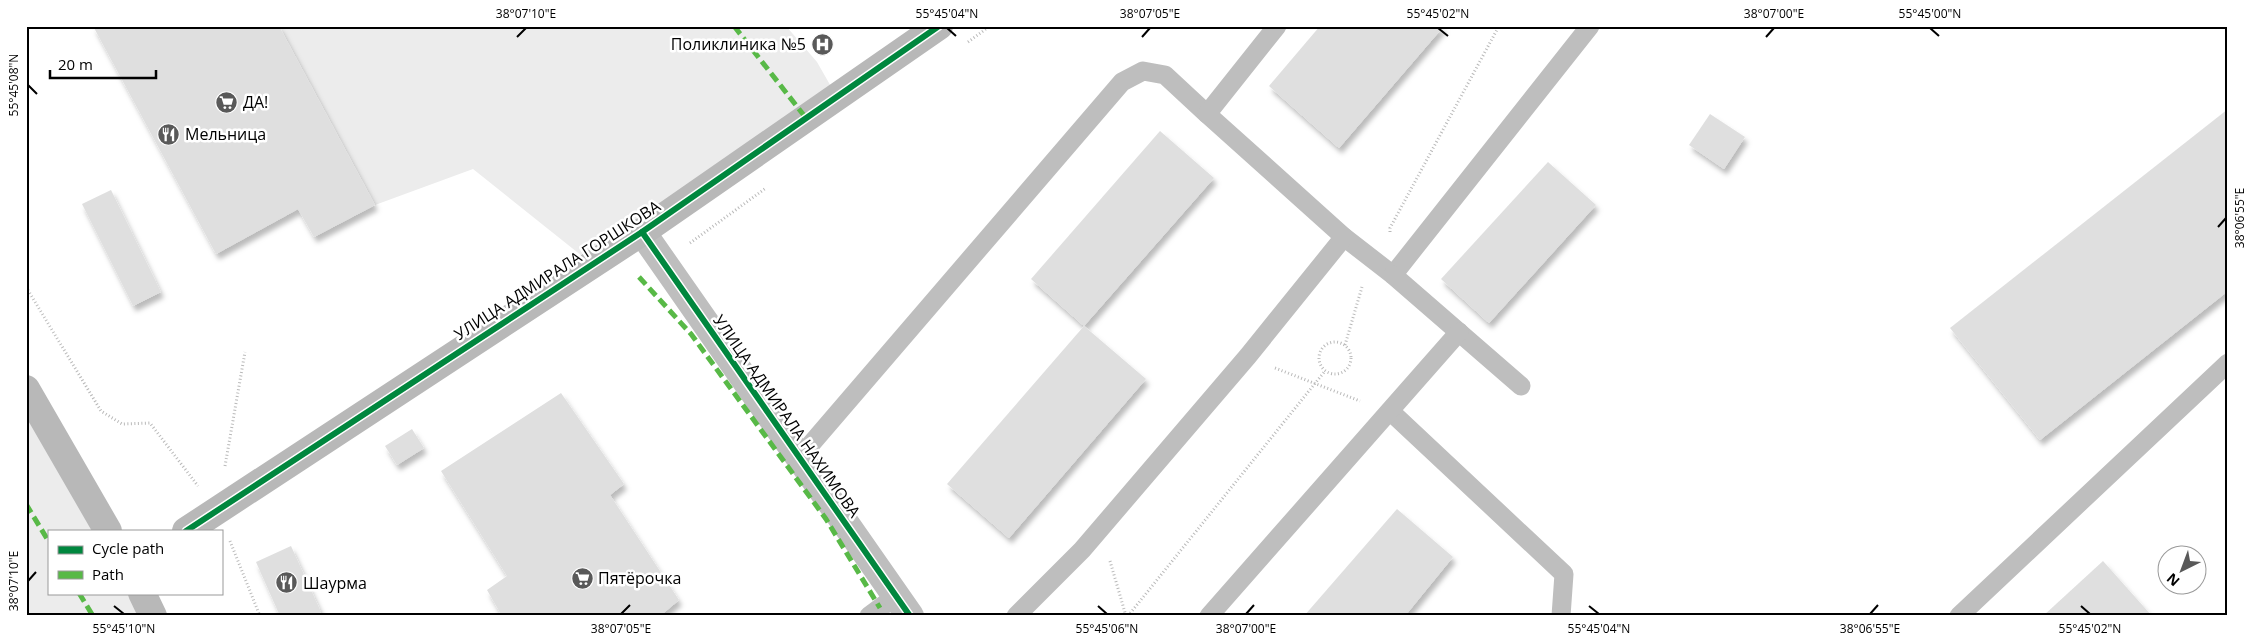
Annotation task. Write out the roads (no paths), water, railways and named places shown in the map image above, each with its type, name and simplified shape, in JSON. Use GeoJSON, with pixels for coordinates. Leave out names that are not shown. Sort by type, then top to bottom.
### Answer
{"type":"FeatureCollection","features":[{"type":"Feature","properties":{"kind":"street","name":"УЛИЦА АДМИРАЛА ГОРШКОВА"},"geometry":{"type":"LineString","coordinates":[[188,530],[642,232],[939,26]]}},
{"type":"Feature","properties":{"kind":"street","name":"УЛИЦА АДМИРАЛА НАХИМОВА"},"geometry":{"type":"LineString","coordinates":[[642,232],[903,606]]}},
{"type":"Feature","properties":{"kind":"street"},"geometry":{"type":"LineString","coordinates":[[26,389],[107,530]]}},
{"type":"Feature","properties":{"kind":"street"},"geometry":{"type":"LineString","coordinates":[[142,594],[153,616]]}},
{"type":"Feature","properties":{"kind":"lane"},"geometry":{"type":"LineString","coordinates":[[1207,114],[1277,26]]}},
{"type":"Feature","properties":{"kind":"lane"},"geometry":{"type":"LineString","coordinates":[[1393,275],[1590,26]]}},
{"type":"Feature","properties":{"kind":"lane"},"geometry":{"type":"LineString","coordinates":[[799,458],[1122,82],[1143,71],[1165,75],[1344,237],[1393,275],[1521,386]]}},
{"type":"Feature","properties":{"kind":"lane"},"geometry":{"type":"LineString","coordinates":[[1016,616],[1082,550],[1248,356],[1344,237]]}},
{"type":"Feature","properties":{"kind":"lane"},"geometry":{"type":"LineString","coordinates":[[1208,616],[1459,332]]}},
{"type":"Feature","properties":{"kind":"lane"},"geometry":{"type":"LineString","coordinates":[[1959,616],[2228,363]]}},
{"type":"Feature","properties":{"kind":"lane"},"geometry":{"type":"LineString","coordinates":[[1390,411],[1564,574],[1561,616]]}},
{"type":"Feature","properties":{"kind":"lane"},"geometry":{"type":"LineString","coordinates":[[869,616],[903,606]]}},
{"type":"Feature","properties":{"kind":"place","name":"Поликлиника №5"},"geometry":{"type":"Point","coordinates":[822,44]}},
{"type":"Feature","properties":{"kind":"place","name":"ДА!"},"geometry":{"type":"Point","coordinates":[227,102]}},
{"type":"Feature","properties":{"kind":"place","name":"Мельница"},"geometry":{"type":"Point","coordinates":[169,134]}},
{"type":"Feature","properties":{"kind":"place","name":"Пятёрочка"},"geometry":{"type":"Point","coordinates":[582,578]}},
{"type":"Feature","properties":{"kind":"place","name":"Шаурма"},"geometry":{"type":"Point","coordinates":[287,583]}}]}
